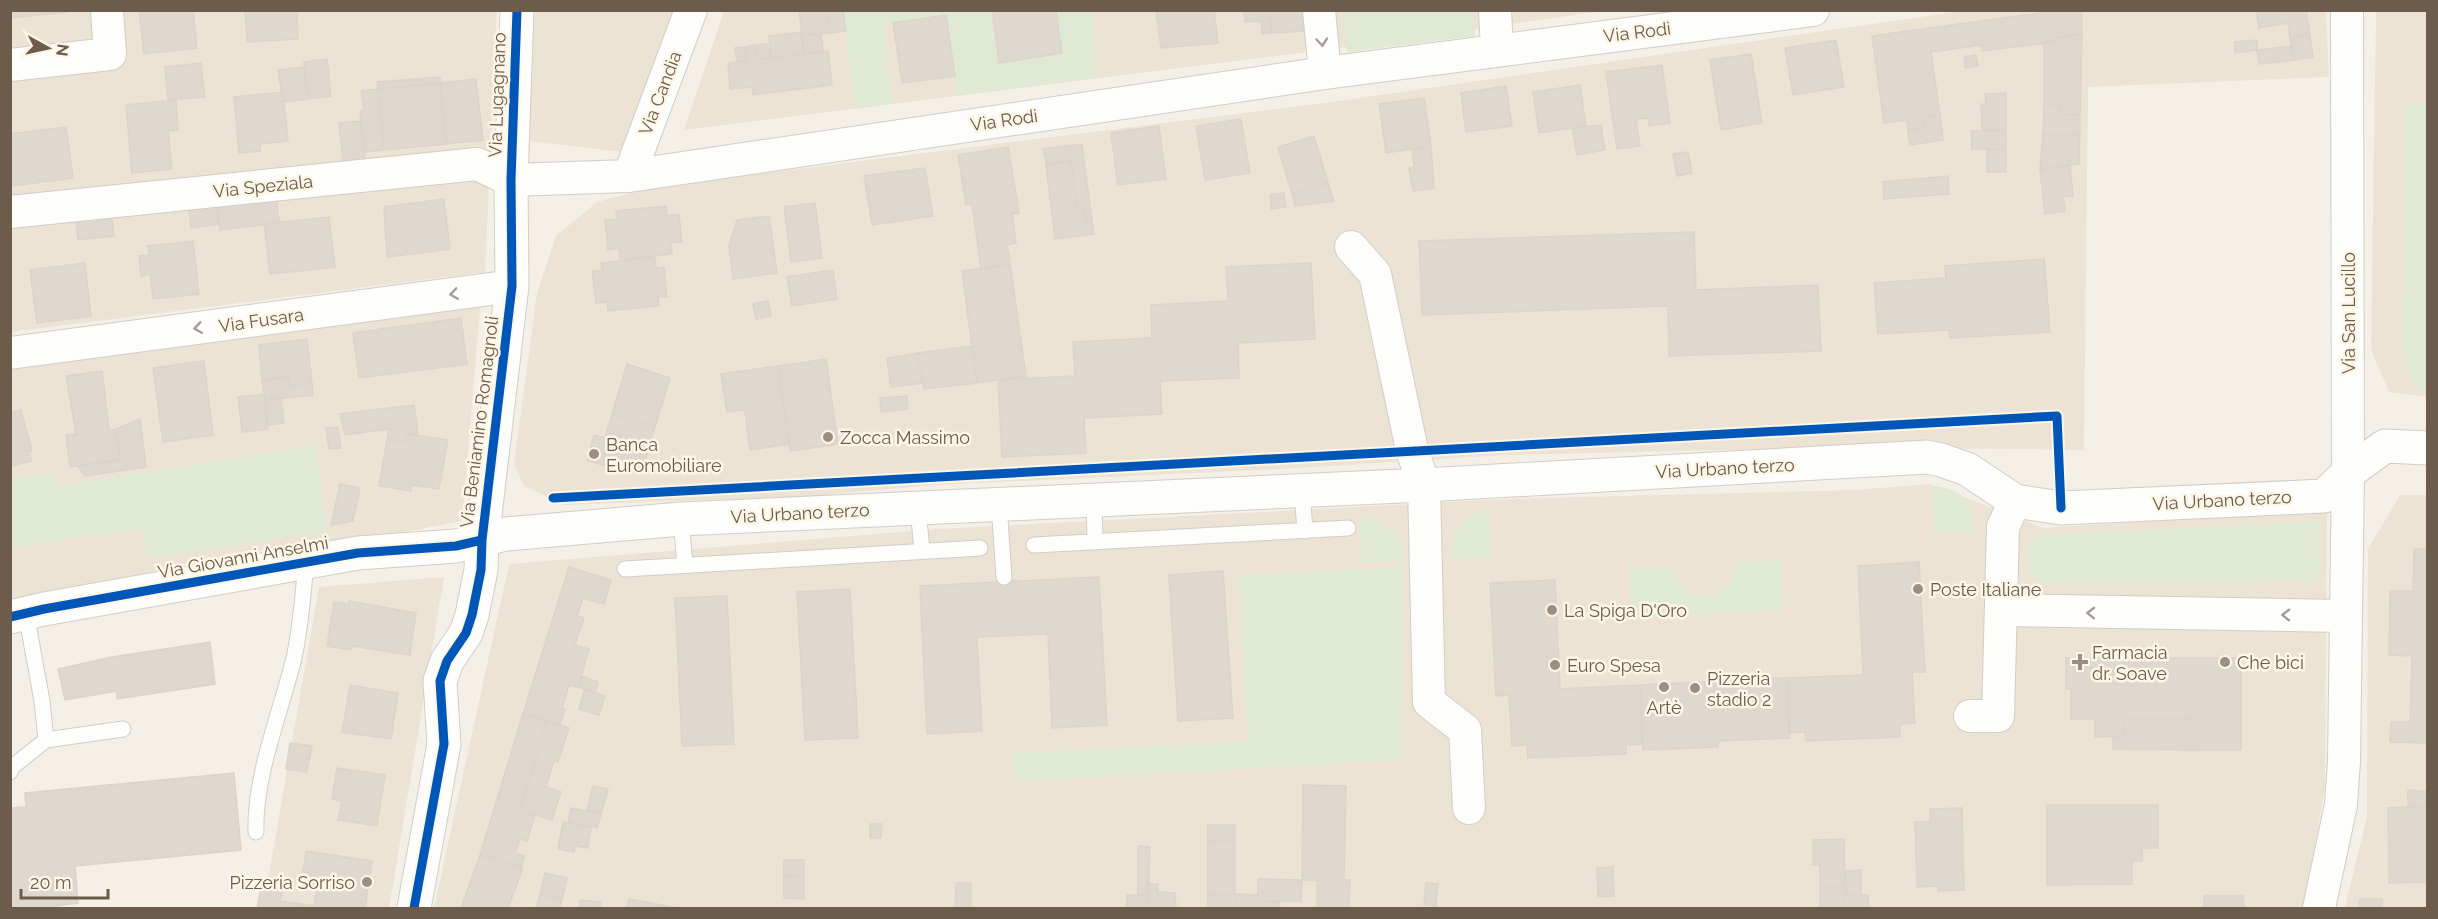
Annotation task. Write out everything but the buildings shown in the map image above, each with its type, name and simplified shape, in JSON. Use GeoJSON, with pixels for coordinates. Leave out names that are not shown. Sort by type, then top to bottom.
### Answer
{"type":"FeatureCollection","features":[{"type":"Feature","properties":{"kind":"street"},"geometry":{"type":"LineString","coordinates":[[10,65],[110,54],[107,10]]}},
{"type":"Feature","properties":{"kind":"street","name":"Via Lugagnano"},"geometry":{"type":"LineString","coordinates":[[511,180],[517,10]]}},
{"type":"Feature","properties":{"kind":"street","name":"Via Candia"},"geometry":{"type":"LineString","coordinates":[[629,176],[691,10]]}},
{"type":"Feature","properties":{"kind":"street"},"geometry":{"type":"LineString","coordinates":[[1319,10],[1325,73]]}},
{"type":"Feature","properties":{"kind":"street"},"geometry":{"type":"LineString","coordinates":[[1495,10],[1497,50]]}},
{"type":"Feature","properties":{"kind":"street","name":"Via Rodi"},"geometry":{"type":"LineString","coordinates":[[511,180],[629,176],[1325,73],[1813,10]]}},
{"type":"Feature","properties":{"kind":"street","name":"Via San Lucillo"},"geometry":{"type":"LineString","coordinates":[[2319,909],[2342,805],[2348,473],[2347,10]]}},
{"type":"Feature","properties":{"kind":"street","name":"Via Speziala"},"geometry":{"type":"LineString","coordinates":[[10,212],[477,164],[511,180]]}},
{"type":"Feature","properties":{"kind":"street","name":"Via Beniamino Romagnoli"},"geometry":{"type":"LineString","coordinates":[[414,909],[444,744],[440,681],[447,661],[466,633],[481,570],[482,540],[512,286],[511,180]]}},
{"type":"Feature","properties":{"kind":"street"},"geometry":{"type":"LineString","coordinates":[[1351,247],[1375,274],[1412,450],[1424,485],[1429,702],[1465,730],[1469,808]]}},
{"type":"Feature","properties":{"kind":"street","name":"Via Fusara"},"geometry":{"type":"LineString","coordinates":[[10,353],[512,286]]}},
{"type":"Feature","properties":{"kind":"street","name":"Via Urbano terzo"},"geometry":{"type":"LineString","coordinates":[[482,540],[506,534],[681,519],[1424,485],[1927,458],[1941,459],[1967,469],[2015,501],[2061,508],[2324,496],[2348,473],[2385,446],[2427,448]]}},
{"type":"Feature","properties":{"kind":"street"},"geometry":{"type":"LineString","coordinates":[[1970,716],[1998,716],[2003,526],[2015,501]]}},
{"type":"Feature","properties":{"kind":"street","name":"Via Giovanni Anselmi"},"geometry":{"type":"LineString","coordinates":[[18,615],[358,553],[456,546],[482,540]]}},
{"type":"Feature","properties":{"kind":"street"},"geometry":{"type":"LineString","coordinates":[[2001,610],[2344,616]]}},
{"type":"Feature","properties":{"kind":"lane"},"geometry":{"type":"LineString","coordinates":[[1302,490],[1305,531]]}},
{"type":"Feature","properties":{"kind":"lane"},"geometry":{"type":"LineString","coordinates":[[1094,500],[1095,542]]}},
{"type":"Feature","properties":{"kind":"lane"},"geometry":{"type":"LineString","coordinates":[[999,504],[1004,577]]}},
{"type":"Feature","properties":{"kind":"lane"},"geometry":{"type":"LineString","coordinates":[[918,508],[922,551]]}},
{"type":"Feature","properties":{"kind":"lane"},"geometry":{"type":"LineString","coordinates":[[681,519],[685,565]]}},
{"type":"Feature","properties":{"kind":"lane"},"geometry":{"type":"LineString","coordinates":[[1034,545],[1348,528]]}},
{"type":"Feature","properties":{"kind":"lane"},"geometry":{"type":"LineString","coordinates":[[625,569],[980,548]]}},
{"type":"Feature","properties":{"kind":"lane"},"geometry":{"type":"LineString","coordinates":[[256,832],[268,750],[299,632],[306,562]]}},
{"type":"Feature","properties":{"kind":"lane"},"geometry":{"type":"LineString","coordinates":[[18,615],[46,740]]}},
{"type":"Feature","properties":{"kind":"lane"},"geometry":{"type":"LineString","coordinates":[[11,768],[46,740],[123,729]]}},
{"type":"Feature","properties":{"kind":"shaded area"},"geometry":{"type":"Polygon","coordinates":[[[10,11],[497,11],[485,272],[11,332],[10,11]]]}},
{"type":"Feature","properties":{"kind":"shaded area"},"geometry":{"type":"Polygon","coordinates":[[[533,11],[674,11],[624,152],[527,141],[533,11]]]}},
{"type":"Feature","properties":{"kind":"shaded area"},"geometry":{"type":"Polygon","coordinates":[[[724,11],[1604,11],[1325,50],[684,130],[724,11]]]}},
{"type":"Feature","properties":{"kind":"shaded area"},"geometry":{"type":"Polygon","coordinates":[[[1962,11],[2326,11],[2329,77],[2088,87],[2084,450],[1854,447],[1506,455],[1280,469],[933,485],[812,496],[565,505],[524,486],[514,464],[537,293],[556,236],[597,202],[654,187],[1332,102],[1962,11]]]}},
{"type":"Feature","properties":{"kind":"shaded area"},"geometry":{"type":"Polygon","coordinates":[[[2376,11],[2427,11],[2427,397],[2389,392],[2371,350],[2376,11]]]}},
{"type":"Feature","properties":{"kind":"shaded area"},"geometry":{"type":"Polygon","coordinates":[[[481,299],[462,521],[394,534],[316,542],[206,559],[11,603],[10,368],[481,299]]]}},
{"type":"Feature","properties":{"kind":"shaded area"},"geometry":{"type":"Polygon","coordinates":[[[1929,484],[2044,528],[2327,510],[2325,789],[2304,908],[434,908],[509,564],[937,529],[1508,499],[1855,490],[1929,484]]]}},
{"type":"Feature","properties":{"kind":"shaded area"},"geometry":{"type":"Polygon","coordinates":[[[2400,495],[2427,495],[2427,908],[2345,908],[2367,816],[2368,549],[2400,495]]]}},
{"type":"Feature","properties":{"kind":"shaded area"},"geometry":{"type":"Polygon","coordinates":[[[444,577],[389,908],[263,908],[319,587],[444,577]]]}},
{"type":"Feature","properties":{"kind":"green space"},"geometry":{"type":"Polygon","coordinates":[[[843,11],[1092,11],[1097,78],[958,96],[945,15],[883,26],[893,104],[855,109],[843,11]]]}},
{"type":"Feature","properties":{"kind":"green space"},"geometry":{"type":"Polygon","coordinates":[[[1344,11],[1472,11],[1475,36],[1347,52],[1344,11]]]}},
{"type":"Feature","properties":{"kind":"green space"},"geometry":{"type":"Polygon","coordinates":[[[2428,102],[2427,389],[2415,387],[2403,353],[2406,104],[2428,102]]]}},
{"type":"Feature","properties":{"kind":"green space"},"geometry":{"type":"Polygon","coordinates":[[[316,445],[327,532],[147,558],[142,529],[11,547],[11,479],[54,472],[57,486],[316,445]]]}},
{"type":"Feature","properties":{"kind":"green space"},"geometry":{"type":"Polygon","coordinates":[[[1933,486],[1952,490],[1964,499],[1972,512],[1977,531],[1934,533],[1933,486]]]}},
{"type":"Feature","properties":{"kind":"green space"},"geometry":{"type":"Polygon","coordinates":[[[1489,509],[1492,557],[1449,559],[1452,541],[1460,526],[1472,515],[1489,509]]]}},
{"type":"Feature","properties":{"kind":"green space"},"geometry":{"type":"Polygon","coordinates":[[[1360,517],[1378,521],[1392,530],[1400,543],[1405,561],[1361,563],[1360,517]]]}},
{"type":"Feature","properties":{"kind":"green space"},"geometry":{"type":"Polygon","coordinates":[[[2319,521],[2320,571],[2317,582],[2036,583],[2027,564],[2029,544],[2038,535],[2319,521]]]}},
{"type":"Feature","properties":{"kind":"green space"},"geometry":{"type":"Polygon","coordinates":[[[1781,560],[1782,610],[1631,619],[1629,568],[1672,567],[1687,590],[1697,596],[1707,597],[1725,588],[1732,577],[1736,562],[1781,560]]]}},
{"type":"Feature","properties":{"kind":"green space"},"geometry":{"type":"Polygon","coordinates":[[[1403,567],[1401,760],[1015,782],[1012,753],[1248,741],[1238,575],[1403,567]]]}},
{"type":"Feature","properties":{"kind":"cycle path"},"geometry":{"type":"LineString","coordinates":[[414,908],[444,744],[440,681],[447,661],[466,633],[481,570],[482,540],[512,286],[511,180],[517,10]]}},
{"type":"Feature","properties":{"kind":"cycle path"},"geometry":{"type":"LineString","coordinates":[[553,498],[2057,416],[2061,508]]}},
{"type":"Feature","properties":{"kind":"cycle path"},"geometry":{"type":"LineString","coordinates":[[10,617],[358,553],[456,546],[482,540]]}},
{"type":"Feature","properties":{"kind":"place","name":"Zocca Massimo"},"geometry":{"type":"Point","coordinates":[828,437]}},
{"type":"Feature","properties":{"kind":"place","name":"Banca Euromobiliare"},"geometry":{"type":"Point","coordinates":[594,454]}},
{"type":"Feature","properties":{"kind":"place","name":"Poste Italiane"},"geometry":{"type":"Point","coordinates":[1918,589]}},
{"type":"Feature","properties":{"kind":"place","name":"La Spiga D'Oro"},"geometry":{"type":"Point","coordinates":[1552,610]}},
{"type":"Feature","properties":{"kind":"place","name":"Farmacia dr. Soave"},"geometry":{"type":"Point","coordinates":[2080,662]}},
{"type":"Feature","properties":{"kind":"place","name":"Che bici"},"geometry":{"type":"Point","coordinates":[2225,662]}},
{"type":"Feature","properties":{"kind":"place","name":"Euro Spesa"},"geometry":{"type":"Point","coordinates":[1555,665]}},
{"type":"Feature","properties":{"kind":"place","name":"Artè"},"geometry":{"type":"Point","coordinates":[1664,687]}},
{"type":"Feature","properties":{"kind":"place","name":"Pizzeria stadio 2"},"geometry":{"type":"Point","coordinates":[1695,688]}},
{"type":"Feature","properties":{"kind":"place","name":"Pizzeria Sorriso"},"geometry":{"type":"Point","coordinates":[367,882]}}]}
